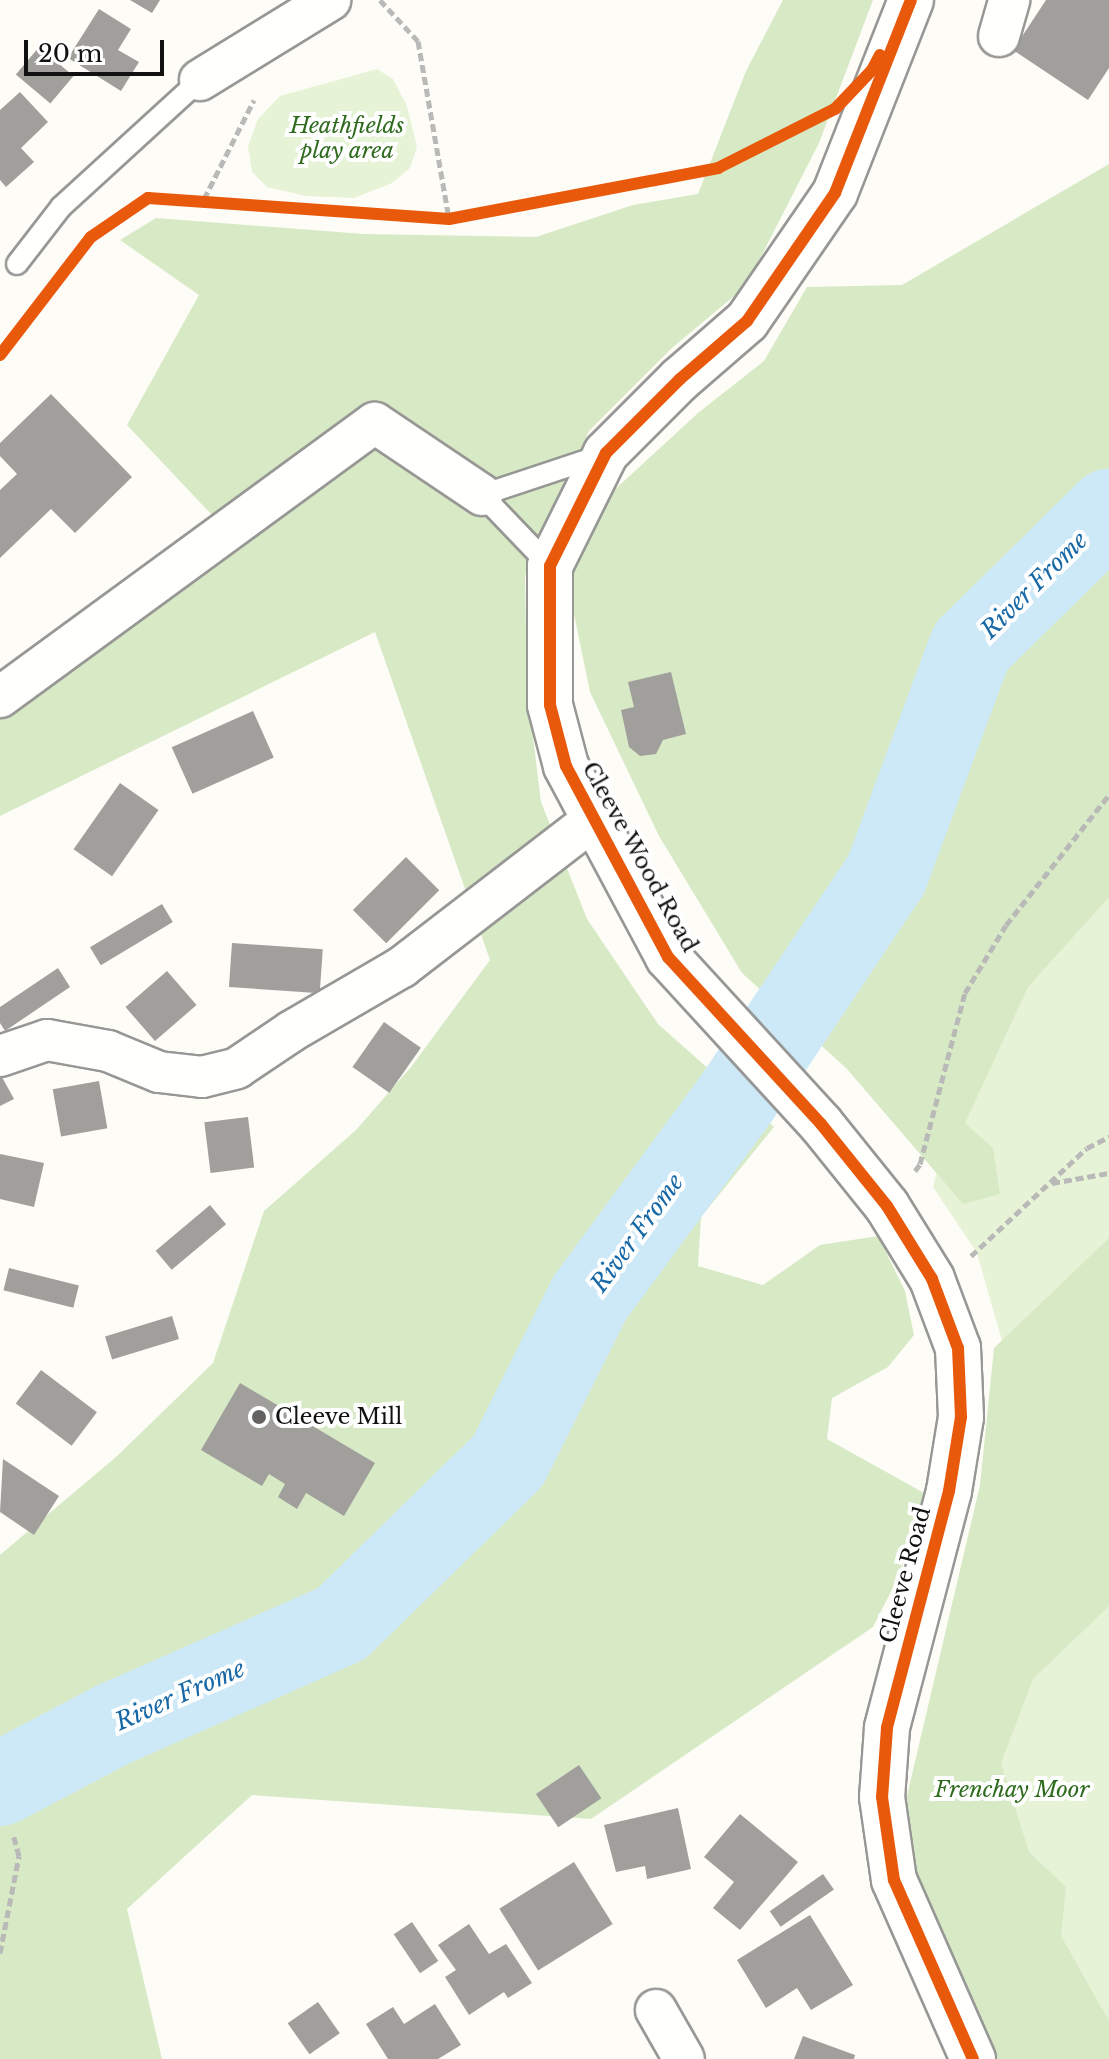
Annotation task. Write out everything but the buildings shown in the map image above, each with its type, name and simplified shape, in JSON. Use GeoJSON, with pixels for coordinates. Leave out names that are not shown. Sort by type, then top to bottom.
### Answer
{"type":"FeatureCollection","features":[{"type":"Feature","properties":{"kind":"street"},"geometry":{"type":"LineString","coordinates":[[200,80],[330,0]]}},
{"type":"Feature","properties":{"kind":"street","name":"Cleeve Wood Road"},"geometry":{"type":"LineString","coordinates":[[821,1124],[668,957],[566,766],[550,705],[550,566],[606,453],[680,379],[747,321],[835,193],[911,0]]}},
{"type":"Feature","properties":{"kind":"street"},"geometry":{"type":"LineString","coordinates":[[0,697],[375,423],[482,495]]}},
{"type":"Feature","properties":{"kind":"street"},"geometry":{"type":"LineString","coordinates":[[0,1056],[47,1040],[108,1051],[159,1072],[202,1077],[237,1068],[292,1031],[402,967],[594,819]]}},
{"type":"Feature","properties":{"kind":"street","name":"Cleeve Road"},"geometry":{"type":"LineString","coordinates":[[821,1124],[887,1206],[932,1279],[958,1348],[961,1417],[949,1491],[887,1728],[882,1797],[894,1880],[973,2059]]}},
{"type":"Feature","properties":{"kind":"street"},"geometry":{"type":"LineString","coordinates":[[656,2010],[676,2056]]}},
{"type":"Feature","properties":{"kind":"lane"},"geometry":{"type":"LineString","coordinates":[[17,264],[61,207],[200,80]]}},
{"type":"Feature","properties":{"kind":"lane"},"geometry":{"type":"LineString","coordinates":[[550,566],[482,495],[606,453]]}},
{"type":"Feature","properties":{"kind":"path"},"geometry":{"type":"LineString","coordinates":[[380,0],[418,41],[449,219]]}},
{"type":"Feature","properties":{"kind":"path"},"geometry":{"type":"LineString","coordinates":[[204,199],[259,91]]}},
{"type":"Feature","properties":{"kind":"path"},"geometry":{"type":"LineString","coordinates":[[190,199],[219,201]]}},
{"type":"Feature","properties":{"kind":"path"},"geometry":{"type":"LineString","coordinates":[[434,218],[464,216]]}},
{"type":"Feature","properties":{"kind":"path"},"geometry":{"type":"LineString","coordinates":[[887,1206],[920,1164],[965,993],[1006,925],[1109,795]]}},
{"type":"Feature","properties":{"kind":"path"},"geometry":{"type":"LineString","coordinates":[[932,1279],[977,1252],[1087,1148],[1109,1137]]}},
{"type":"Feature","properties":{"kind":"path"},"geometry":{"type":"LineString","coordinates":[[1052,1183],[1109,1173]]}},
{"type":"Feature","properties":{"kind":"path"},"geometry":{"type":"LineString","coordinates":[[0,1953],[19,1856],[13,1833]]}},
{"type":"Feature","properties":{"kind":"green space"},"geometry":{"type":"Polygon","coordinates":[[[783,0],[873,0],[819,143],[746,286],[672,348],[589,431],[525,576],[527,688],[541,802],[587,919],[658,1024],[774,1127],[701,1217],[698,1266],[763,1285],[820,1245],[878,1236],[905,1291],[914,1335],[888,1367],[832,1398],[827,1439],[924,1493],[901,1572],[873,1627],[591,1819],[252,1795],[127,1909],[162,2059],[0,2059],[0,1555],[116,1457],[213,1363],[264,1211],[356,1130],[411,1067],[490,960],[375,632],[0,816],[0,681],[227,531],[127,425],[199,295],[120,240],[156,218],[364,234],[536,237],[633,205],[698,194],[746,71],[783,0]]]}},
{"type":"Feature","properties":{"kind":"green space","name":"Heathfields play area"},"geometry":{"type":"Polygon","coordinates":[[[377,69],[393,79],[407,106],[417,147],[410,168],[392,183],[354,198],[306,196],[267,187],[252,172],[248,146],[258,119],[280,96],[377,69]]]}},
{"type":"Feature","properties":{"kind":"green space"},"geometry":{"type":"Polygon","coordinates":[[[1109,164],[1109,897],[1028,987],[965,1123],[993,1148],[1000,1194],[963,1204],[847,1069],[742,973],[659,836],[590,692],[567,580],[597,506],[698,413],[764,361],[807,287],[902,285],[1109,164]]]}},
{"type":"Feature","properties":{"kind":"green space","name":"Frenchay Moor"},"geometry":{"type":"Polygon","coordinates":[[[1109,825],[1109,2059],[1007,2059],[948,1643],[1006,1368],[1002,1341],[977,1253],[933,1187],[967,1052],[1109,825]]]}},
{"type":"Feature","properties":{"kind":"green space"},"geometry":{"type":"Polygon","coordinates":[[[1109,1238],[1109,1606],[1033,1679],[1001,1763],[1029,1852],[1066,1887],[1061,1936],[1109,2021],[1109,2059],[990,2059],[907,1866],[902,1817],[980,1485],[994,1348],[1109,1238]]]}},
{"type":"Feature","properties":{"kind":"waterway","name":"River Frome"},"geometry":{"type":"LineString","coordinates":[[0,1784],[114,1724],[341,1624],[508,1461],[589,1299],[738,1096],[886,875],[971,647],[1109,511]]}},
{"type":"Feature","properties":{"kind":"cycle path"},"geometry":{"type":"LineString","coordinates":[[911,0],[835,193],[747,321],[680,379],[606,453],[550,566],[550,705],[566,766],[668,957],[821,1124],[887,1206],[932,1279],[958,1348],[961,1417],[949,1491],[887,1728],[882,1797],[894,1880],[973,2059]]}},
{"type":"Feature","properties":{"kind":"cycle path"},"geometry":{"type":"LineString","coordinates":[[0,355],[91,237],[148,198],[449,219],[718,168],[835,109],[872,70],[880,55]]}},
{"type":"Feature","properties":{"kind":"place","name":"Cleeve Mill"},"geometry":{"type":"Point","coordinates":[259,1417]}}]}
